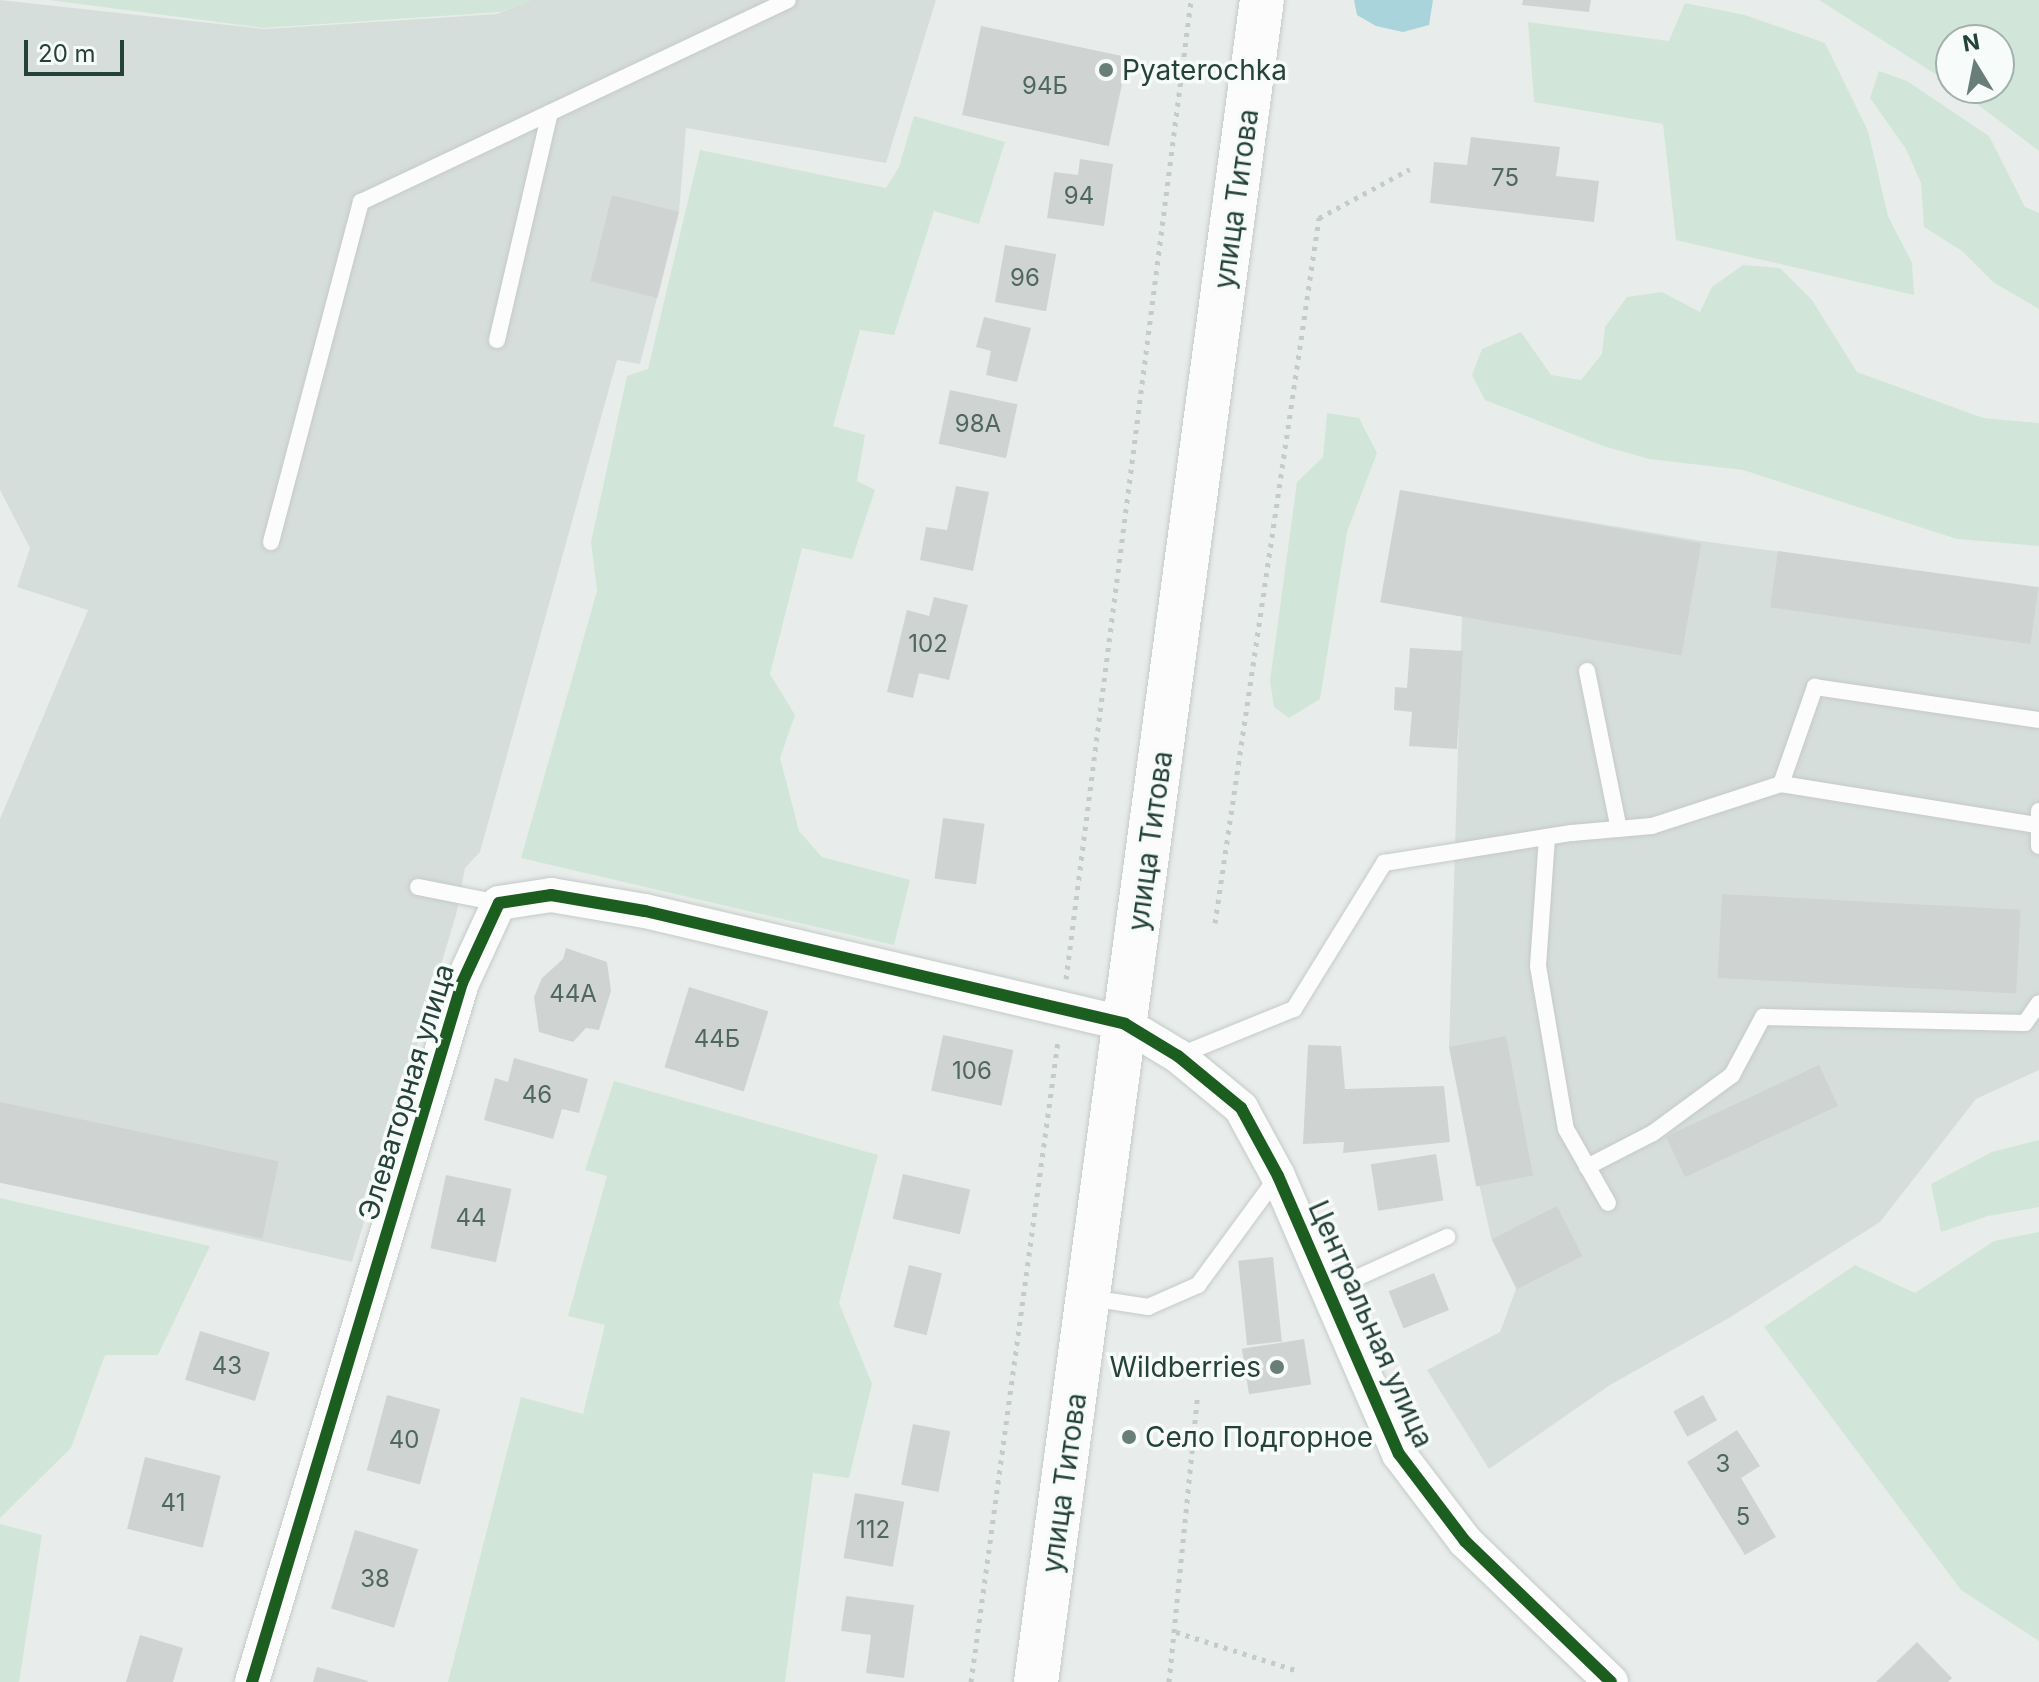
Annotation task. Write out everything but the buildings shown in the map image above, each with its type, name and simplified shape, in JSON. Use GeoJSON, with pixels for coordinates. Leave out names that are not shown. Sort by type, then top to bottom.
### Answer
{"type":"FeatureCollection","features":[{"type":"Feature","properties":{"kind":"main road","name":"улица Титова"},"geometry":{"type":"LineString","coordinates":[[1036,1682],[1262,0]]}},
{"type":"Feature","properties":{"kind":"street"},"geometry":{"type":"LineString","coordinates":[[499,903],[551,895],[645,911],[1125,1024]]}},
{"type":"Feature","properties":{"kind":"street","name":"Элеваторная улица"},"geometry":{"type":"LineString","coordinates":[[252,1682],[462,983],[499,903]]}},
{"type":"Feature","properties":{"kind":"street","name":"Центральная улица"},"geometry":{"type":"LineString","coordinates":[[1125,1024],[1178,1056],[1241,1108],[1278,1176],[1399,1454],[1465,1541],[1611,1682]]}},
{"type":"Feature","properties":{"kind":"lane"},"geometry":{"type":"LineString","coordinates":[[271,542],[361,202],[788,0]]}},
{"type":"Feature","properties":{"kind":"lane"},"geometry":{"type":"LineString","coordinates":[[497,340],[550,113]]}},
{"type":"Feature","properties":{"kind":"lane"},"geometry":{"type":"LineString","coordinates":[[1587,671],[1619,829]]}},
{"type":"Feature","properties":{"kind":"lane"},"geometry":{"type":"LineString","coordinates":[[1781,784],[1815,687],[2039,720]]}},
{"type":"Feature","properties":{"kind":"lane"},"geometry":{"type":"LineString","coordinates":[[1178,1056],[1294,1009],[1384,863],[1547,837],[1652,826],[1781,784],[2038,818],[2039,846]]}},
{"type":"Feature","properties":{"kind":"lane"},"geometry":{"type":"LineString","coordinates":[[1547,837],[1538,966],[1566,1129],[1608,1203]]}},
{"type":"Feature","properties":{"kind":"lane"},"geometry":{"type":"LineString","coordinates":[[418,887],[499,903]]}},
{"type":"Feature","properties":{"kind":"lane"},"geometry":{"type":"LineString","coordinates":[[1587,1167],[1653,1133],[1732,1075],[1763,1017],[2025,1023],[2039,1003]]}},
{"type":"Feature","properties":{"kind":"lane"},"geometry":{"type":"LineString","coordinates":[[1088,1298],[1148,1307],[1198,1285],[1278,1176]]}},
{"type":"Feature","properties":{"kind":"lane"},"geometry":{"type":"LineString","coordinates":[[1328,1291],[1447,1237]]}},
{"type":"Feature","properties":{"kind":"path"},"geometry":{"type":"LineString","coordinates":[[971,1682],[1063,1009],[1191,0]]}},
{"type":"Feature","properties":{"kind":"path"},"geometry":{"type":"LineString","coordinates":[[1215,923],[1319,218],[1410,169]]}},
{"type":"Feature","properties":{"kind":"path"},"geometry":{"type":"LineString","coordinates":[[1169,1682],[1198,1393]]}},
{"type":"Feature","properties":{"kind":"path"},"geometry":{"type":"LineString","coordinates":[[1176,1632],[1295,1670]]}},
{"type":"Feature","properties":{"kind":"shaded area"},"geometry":{"type":"Polygon","coordinates":[[[0,0],[265,29],[497,14],[531,0],[936,0],[886,163],[686,128],[679,212],[640,364],[617,360],[480,852],[465,868],[456,915],[352,1262],[0,1181],[0,819],[88,610],[17,587],[30,548],[0,490],[0,0]]]}},
{"type":"Feature","properties":{"kind":"shaded area"},"geometry":{"type":"Polygon","coordinates":[[[1400,490],[1702,541],[2039,587],[2039,1070],[1976,1099],[1880,1222],[1729,1318],[1610,1385],[1489,1469],[1427,1370],[1500,1332],[1516,1289],[1491,1238],[1449,1047],[1462,616],[1381,602],[1400,490]]]}},
{"type":"Feature","properties":{"kind":"green space"},"geometry":{"type":"Polygon","coordinates":[[[49,0],[531,0],[501,12],[263,28],[49,0]]]}},
{"type":"Feature","properties":{"kind":"green space"},"geometry":{"type":"Polygon","coordinates":[[[1819,0],[2039,0],[2039,151],[1977,104],[2015,104],[2015,24],[1935,24],[1935,74],[1819,0]]]}},
{"type":"Feature","properties":{"kind":"green space"},"geometry":{"type":"Polygon","coordinates":[[[1685,3],[1745,15],[1825,43],[1868,131],[1888,216],[1912,263],[1914,295],[1676,240],[1663,124],[1534,102],[1528,22],[1669,41],[1685,3]]]}},
{"type":"Feature","properties":{"kind":"green space"},"geometry":{"type":"Polygon","coordinates":[[[1879,71],[1907,81],[1935,100],[1935,104],[1941,104],[1989,136],[2025,207],[2039,213],[2039,309],[1993,282],[1962,251],[1924,227],[1921,183],[1906,149],[1870,98],[1879,71]]]}},
{"type":"Feature","properties":{"kind":"green space"},"geometry":{"type":"Polygon","coordinates":[[[914,116],[1005,142],[979,224],[934,211],[894,335],[860,330],[833,426],[865,435],[857,481],[875,490],[852,559],[802,548],[770,674],[795,715],[780,758],[799,831],[822,857],[910,880],[894,945],[521,858],[597,591],[591,542],[627,376],[648,369],[700,150],[886,188],[899,167],[914,116]]]}},
{"type":"Feature","properties":{"kind":"green space"},"geometry":{"type":"Polygon","coordinates":[[[1743,265],[1780,268],[1812,300],[1857,372],[1983,418],[2039,423],[2039,546],[1957,539],[1743,470],[1649,459],[1603,446],[1485,400],[1472,375],[1482,349],[1521,332],[1551,375],[1581,380],[1602,354],[1605,327],[1627,297],[1662,292],[1700,312],[1712,287],[1743,265]]]}},
{"type":"Feature","properties":{"kind":"green space"},"geometry":{"type":"Polygon","coordinates":[[[1327,413],[1359,418],[1377,453],[1347,532],[1320,699],[1289,718],[1274,707],[1270,681],[1297,482],[1323,457],[1327,413]]]}},
{"type":"Feature","properties":{"kind":"green space"},"geometry":{"type":"Polygon","coordinates":[[[614,1081],[878,1155],[839,1303],[872,1384],[849,1478],[813,1473],[785,1682],[448,1682],[521,1397],[583,1414],[605,1325],[568,1316],[607,1176],[585,1170],[614,1081]]]}},
{"type":"Feature","properties":{"kind":"green space"},"geometry":{"type":"Polygon","coordinates":[[[2039,1140],[2039,1207],[1988,1216],[1941,1232],[1931,1184],[1992,1152],[2039,1140]]]}},
{"type":"Feature","properties":{"kind":"green space"},"geometry":{"type":"Polygon","coordinates":[[[0,1198],[210,1246],[158,1355],[105,1355],[71,1448],[0,1518],[0,1198]]]}},
{"type":"Feature","properties":{"kind":"green space"},"geometry":{"type":"Polygon","coordinates":[[[2039,1232],[2039,1641],[1961,1590],[1764,1327],[1855,1265],[1915,1293],[1994,1241],[2039,1232]]]}},
{"type":"Feature","properties":{"kind":"green space"},"geometry":{"type":"Polygon","coordinates":[[[0,1524],[42,1535],[19,1682],[0,1682],[0,1524]]]}},
{"type":"Feature","properties":{"kind":"water"},"geometry":{"type":"Polygon","coordinates":[[[1354,0],[1433,0],[1429,25],[1403,32],[1376,26],[1357,15],[1354,0]]]}},
{"type":"Feature","properties":{"kind":"cycle path"},"geometry":{"type":"LineString","coordinates":[[252,1682],[462,983],[499,903],[551,895],[645,911],[1125,1024],[1178,1056],[1241,1108],[1278,1176],[1399,1454],[1465,1541],[1611,1682]]}},
{"type":"Feature","properties":{"kind":"place","name":"Pyaterochka"},"geometry":{"type":"Point","coordinates":[1106,70]}},
{"type":"Feature","properties":{"kind":"place","name":"Wildberries"},"geometry":{"type":"Point","coordinates":[1277,1367]}},
{"type":"Feature","properties":{"kind":"place","name":"Село Подгорное"},"geometry":{"type":"Point","coordinates":[1129,1437]}}]}
